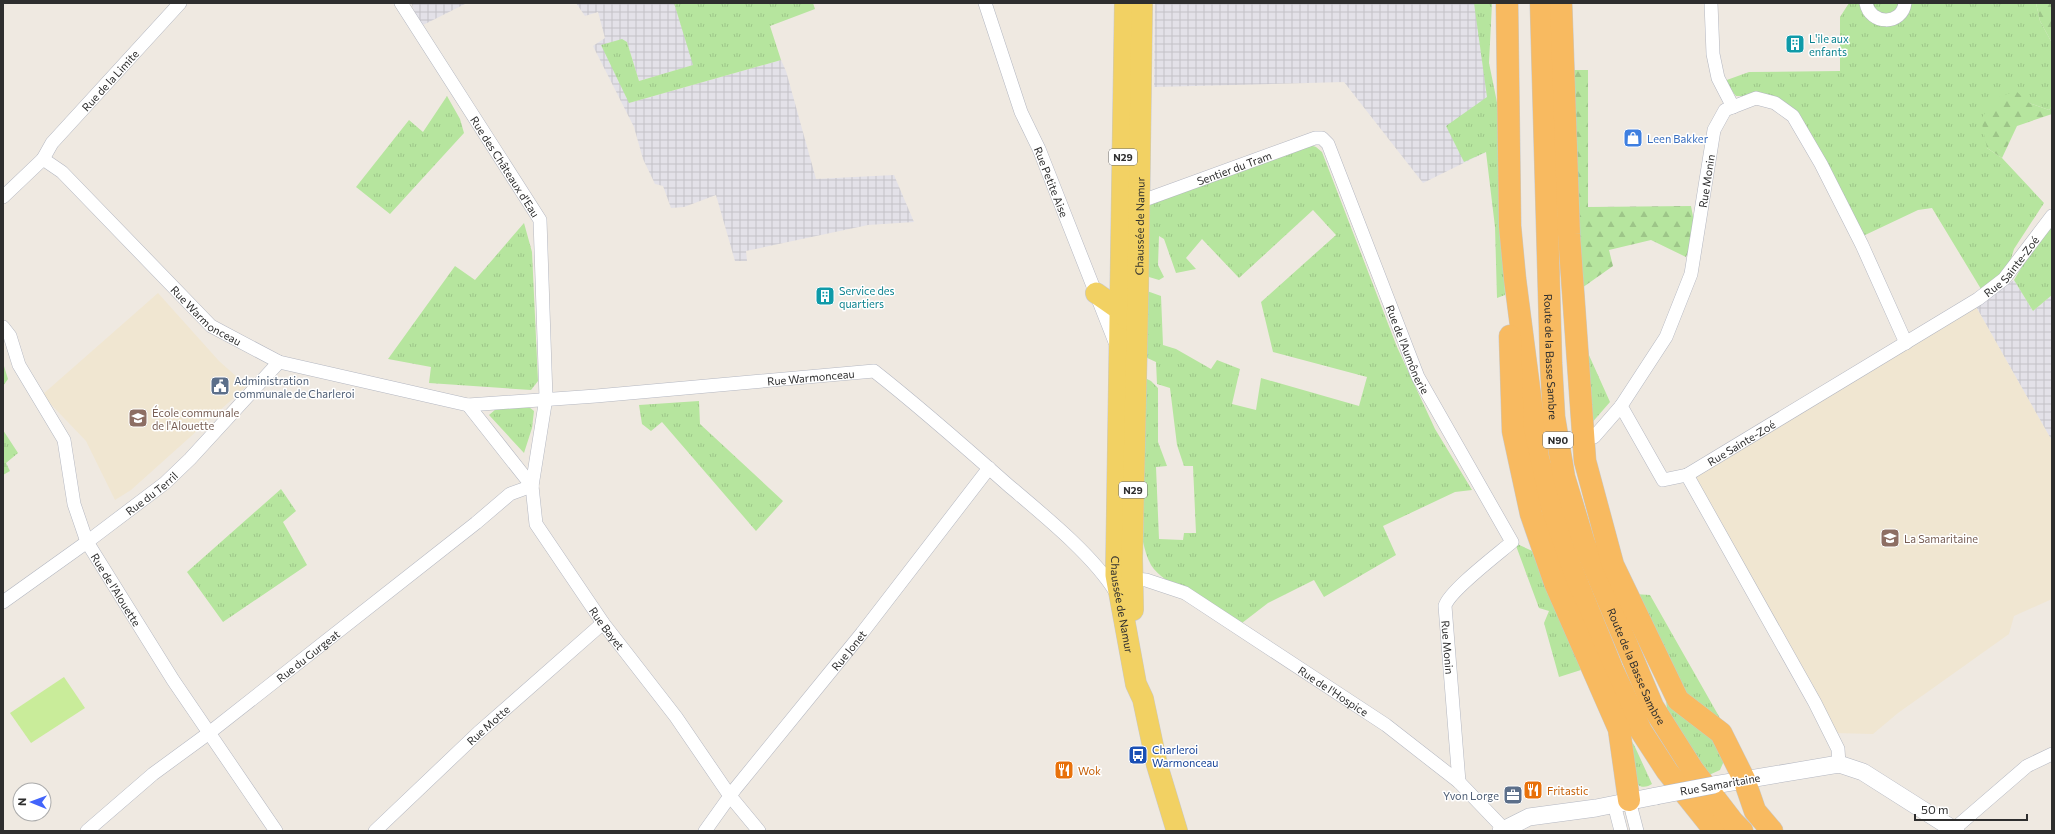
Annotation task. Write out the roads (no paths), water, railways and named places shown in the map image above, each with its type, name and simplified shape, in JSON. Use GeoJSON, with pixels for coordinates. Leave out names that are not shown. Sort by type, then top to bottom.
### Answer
{"type":"FeatureCollection","features":[{"type":"Feature","properties":{"kind":"highway"},"geometry":{"type":"LineString","coordinates":[[1492,3],[1494,47],[1510,140]]}},
{"type":"Feature","properties":{"kind":"highway","name":"Route de la Basse Sambre"},"geometry":{"type":"LineString","coordinates":[[1507,3],[1510,226],[1515,279],[1538,458],[1563,548],[1612,669],[1641,731],[1667,771],[1715,831]]}},
{"type":"Feature","properties":{"kind":"highway","name":"Route de la Basse Sambre"},"geometry":{"type":"LineString","coordinates":[[1541,3],[1544,53],[1551,363],[1554,417],[1564,477],[1584,543],[1653,706],[1693,770],[1733,822],[1742,831]]}},
{"type":"Feature","properties":{"kind":"highway"},"geometry":{"type":"LineString","coordinates":[[1561,3],[1570,243],[1585,461],[1613,565],[1678,700],[1721,733],[1744,779],[1755,811],[1772,831]]}},
{"type":"Feature","properties":{"kind":"highway"},"geometry":{"type":"LineString","coordinates":[[1544,53],[1567,164]]}},
{"type":"Feature","properties":{"kind":"highway"},"geometry":{"type":"LineString","coordinates":[[1551,363],[1562,311],[1570,243]]}},
{"type":"Feature","properties":{"kind":"highway"},"geometry":{"type":"LineString","coordinates":[[1515,279],[1509,317],[1513,431],[1529,507],[1555,583],[1619,729],[1621,802]]}},
{"type":"Feature","properties":{"kind":"main road","name":"Chaussée de Namur"},"geometry":{"type":"LineString","coordinates":[[1125,3],[1120,385],[1115,569],[1136,684],[1143,699]]}},
{"type":"Feature","properties":{"kind":"main road","name":"Chaussée de Namur"},"geometry":{"type":"LineString","coordinates":[[1115,569],[1136,400],[1142,3]]}},
{"type":"Feature","properties":{"kind":"main road"},"geometry":{"type":"LineString","coordinates":[[1096,293],[1121,310]]}},
{"type":"Feature","properties":{"kind":"main road","name":"Chaussée de Namur"},"geometry":{"type":"LineString","coordinates":[[1121,310],[1126,314],[1129,323],[1128,381],[1136,400]]}},
{"type":"Feature","properties":{"kind":"main road","name":"Chaussée de Namur"},"geometry":{"type":"LineString","coordinates":[[1115,569],[1124,562],[1127,403],[1120,385]]}},
{"type":"Feature","properties":{"kind":"main road","name":"N29"},"geometry":{"type":"LineString","coordinates":[[1115,569],[1126,590],[1130,634],[1144,670],[1146,682],[1143,699],[1157,765],[1177,831]]}},
{"type":"Feature","properties":{"kind":"street","name":"Rue de la Limite"},"geometry":{"type":"LineString","coordinates":[[43,159],[52,143],[180,3]]}},
{"type":"Feature","properties":{"kind":"street","name":"Rue des Châteaux d'Eau"},"geometry":{"type":"LineString","coordinates":[[401,3],[540,220],[546,398]]}},
{"type":"Feature","properties":{"kind":"street","name":"Rue Petite Aise"},"geometry":{"type":"LineString","coordinates":[[985,3],[1021,112],[1039,149],[1112,332],[1120,359]]}},
{"type":"Feature","properties":{"kind":"street"},"geometry":{"type":"LineString","coordinates":[[1711,3],[1714,54],[1718,78],[1733,107]]}},
{"type":"Feature","properties":{"kind":"street"},"geometry":{"type":"LineString","coordinates":[[1866,3],[1868,11],[1873,16],[1885,21],[1898,17],[1902,12],[1905,3]]}},
{"type":"Feature","properties":{"kind":"street","name":"Rue Monin"},"geometry":{"type":"LineString","coordinates":[[1594,437],[1621,406],[1666,337],[1691,274],[1714,130],[1725,110],[1756,98],[1775,103],[1793,116],[1821,164],[1859,239],[1906,342]]}},
{"type":"Feature","properties":{"kind":"street","name":"Sentier du Tram"},"geometry":{"type":"LineString","coordinates":[[1139,202],[1315,138],[1322,138],[1328,144]]}},
{"type":"Feature","properties":{"kind":"street","name":"Rue de l'Aumônerie"},"geometry":{"type":"LineString","coordinates":[[1328,144],[1418,377],[1512,542]]}},
{"type":"Feature","properties":{"kind":"street"},"geometry":{"type":"LineString","coordinates":[[3,197],[43,159]]}},
{"type":"Feature","properties":{"kind":"street","name":"Rue Warmonceau"},"geometry":{"type":"LineString","coordinates":[[43,159],[62,172],[211,326],[279,362],[468,405],[546,398],[596,396],[874,371],[920,407],[1051,522],[1115,569]]}},
{"type":"Feature","properties":{"kind":"street","name":"Rue Sainte-Zoé"},"geometry":{"type":"LineString","coordinates":[[1687,475],[1978,299],[2004,279],[2052,216]]}},
{"type":"Feature","properties":{"kind":"street","name":"Rue de l'Alouette"},"geometry":{"type":"LineString","coordinates":[[3,327],[10,336],[19,365],[64,440],[65,456],[74,504],[87,542],[209,733],[276,831]]}},
{"type":"Feature","properties":{"kind":"street","name":"Rue du Terril"},"geometry":{"type":"LineString","coordinates":[[3,602],[87,542],[165,483],[195,454],[279,362]]}},
{"type":"Feature","properties":{"kind":"street","name":"Rue Bayet"},"geometry":{"type":"LineString","coordinates":[[546,398],[532,486],[536,524],[603,623],[676,717],[730,796],[759,831]]}},
{"type":"Feature","properties":{"kind":"street"},"geometry":{"type":"LineString","coordinates":[[468,405],[532,486]]}},
{"type":"Feature","properties":{"kind":"street"},"geometry":{"type":"LineString","coordinates":[[1621,406],[1663,480],[1687,475],[1815,703],[1838,749],[1839,764]]}},
{"type":"Feature","properties":{"kind":"street","name":"Rue Jonet"},"geometry":{"type":"LineString","coordinates":[[705,831],[730,796],[862,633],[989,468]]}},
{"type":"Feature","properties":{"kind":"street","name":"Rue du Gurgeat"},"geometry":{"type":"LineString","coordinates":[[87,831],[153,774],[209,733],[476,523],[510,494],[532,486]]}},
{"type":"Feature","properties":{"kind":"street","name":"Rue Monin"},"geometry":{"type":"LineString","coordinates":[[1459,782],[1445,606],[1448,599],[1468,579],[1512,542]]}},
{"type":"Feature","properties":{"kind":"street","name":"Rue de l'Hospice"},"geometry":{"type":"LineString","coordinates":[[1115,569],[1185,593],[1386,726],[1459,782],[1503,830]]}},
{"type":"Feature","properties":{"kind":"street","name":"Rue Motte"},"geometry":{"type":"LineString","coordinates":[[375,831],[478,733],[603,623]]}},
{"type":"Feature","properties":{"kind":"street"},"geometry":{"type":"LineString","coordinates":[[1955,830],[2027,766],[2052,754]]}},
{"type":"Feature","properties":{"kind":"street","name":"Rue Samaritaine"},"geometry":{"type":"LineString","coordinates":[[1503,830],[1529,817],[1656,796],[1744,779],[1839,764],[1863,772],[1955,830]]}},
{"type":"Feature","properties":{"kind":"street"},"geometry":{"type":"LineString","coordinates":[[1621,802],[1621,831]]}},
{"type":"Feature","properties":{"kind":"street"},"geometry":{"type":"LineString","coordinates":[[1621,802],[1637,831]]}},
{"type":"Feature","properties":{"kind":"place","name":"L'ile aux enfants"},"geometry":{"type":"Point","coordinates":[1795,44]}},
{"type":"Feature","properties":{"kind":"place","name":"Leen Bakker"},"geometry":{"type":"Point","coordinates":[1633,138]}},
{"type":"Feature","properties":{"kind":"place","name":"Service des quartiers"},"geometry":{"type":"Point","coordinates":[825,296]}},
{"type":"Feature","properties":{"kind":"place","name":"Administration communale de Charleroi"},"geometry":{"type":"Point","coordinates":[220,386]}},
{"type":"Feature","properties":{"kind":"place","name":"École communale de l'Alouette"},"geometry":{"type":"Point","coordinates":[138,418]}},
{"type":"Feature","properties":{"kind":"place","name":"La Samaritaine"},"geometry":{"type":"Point","coordinates":[1890,538]}},
{"type":"Feature","properties":{"kind":"place","name":"Charleroi Warmonceau"},"geometry":{"type":"Point","coordinates":[1138,755]}},
{"type":"Feature","properties":{"kind":"place","name":"Wok"},"geometry":{"type":"Point","coordinates":[1064,770]}},
{"type":"Feature","properties":{"kind":"place","name":"Fritastic"},"geometry":{"type":"Point","coordinates":[1533,790]}},
{"type":"Feature","properties":{"kind":"place","name":"Yvon Lorge"},"geometry":{"type":"Point","coordinates":[1513,795]}}]}
